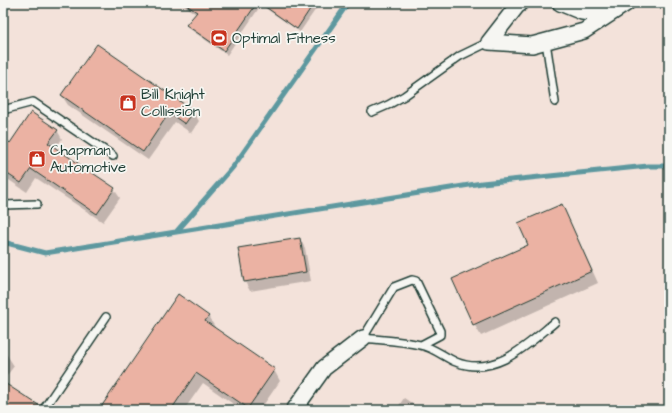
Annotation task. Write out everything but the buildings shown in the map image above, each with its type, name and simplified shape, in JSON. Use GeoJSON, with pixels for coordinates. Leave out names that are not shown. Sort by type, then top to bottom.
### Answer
{"type":"FeatureCollection","features":[{"type":"Feature","properties":{"kind":"street"},"geometry":{"type":"LineString","coordinates":[[489,42],[521,3]]}},
{"type":"Feature","properties":{"kind":"street"},"geometry":{"type":"LineString","coordinates":[[560,3],[582,12],[608,15]]}},
{"type":"Feature","properties":{"kind":"street"},"geometry":{"type":"LineString","coordinates":[[489,42],[532,45],[546,42],[584,31],[627,3]]}},
{"type":"Feature","properties":{"kind":"street"},"geometry":{"type":"LineString","coordinates":[[294,410],[324,368],[362,338]]}},
{"type":"Feature","properties":{"kind":"lane"},"geometry":{"type":"LineString","coordinates":[[372,112],[404,96],[460,56],[489,42]]}},
{"type":"Feature","properties":{"kind":"lane"},"geometry":{"type":"LineString","coordinates":[[546,42],[555,102]]}},
{"type":"Feature","properties":{"kind":"lane"},"geometry":{"type":"LineString","coordinates":[[3,110],[33,102],[113,156]]}},
{"type":"Feature","properties":{"kind":"lane"},"geometry":{"type":"LineString","coordinates":[[3,205],[37,204]]}},
{"type":"Feature","properties":{"kind":"lane"},"geometry":{"type":"LineString","coordinates":[[421,345],[440,335],[440,331],[416,281],[412,280],[394,287],[362,338],[421,345],[457,362],[483,366],[508,358],[519,352],[555,322]]}},
{"type":"Feature","properties":{"kind":"lane"},"geometry":{"type":"LineString","coordinates":[[43,410],[106,317]]}},
{"type":"Feature","properties":{"kind":"waterway"},"geometry":{"type":"LineString","coordinates":[[177,231],[233,167],[348,3]]}},
{"type":"Feature","properties":{"kind":"waterway"},"geometry":{"type":"LineString","coordinates":[[3,242],[45,253],[482,183],[648,166],[669,166]]}},
{"type":"Feature","properties":{"kind":"place","name":"Optimal Fitness"},"geometry":{"type":"Point","coordinates":[219,38]}},
{"type":"Feature","properties":{"kind":"place","name":"Bill Knight Collission"},"geometry":{"type":"Point","coordinates":[128,103]}},
{"type":"Feature","properties":{"kind":"place","name":"Chapman Automotive"},"geometry":{"type":"Point","coordinates":[37,159]}}]}
